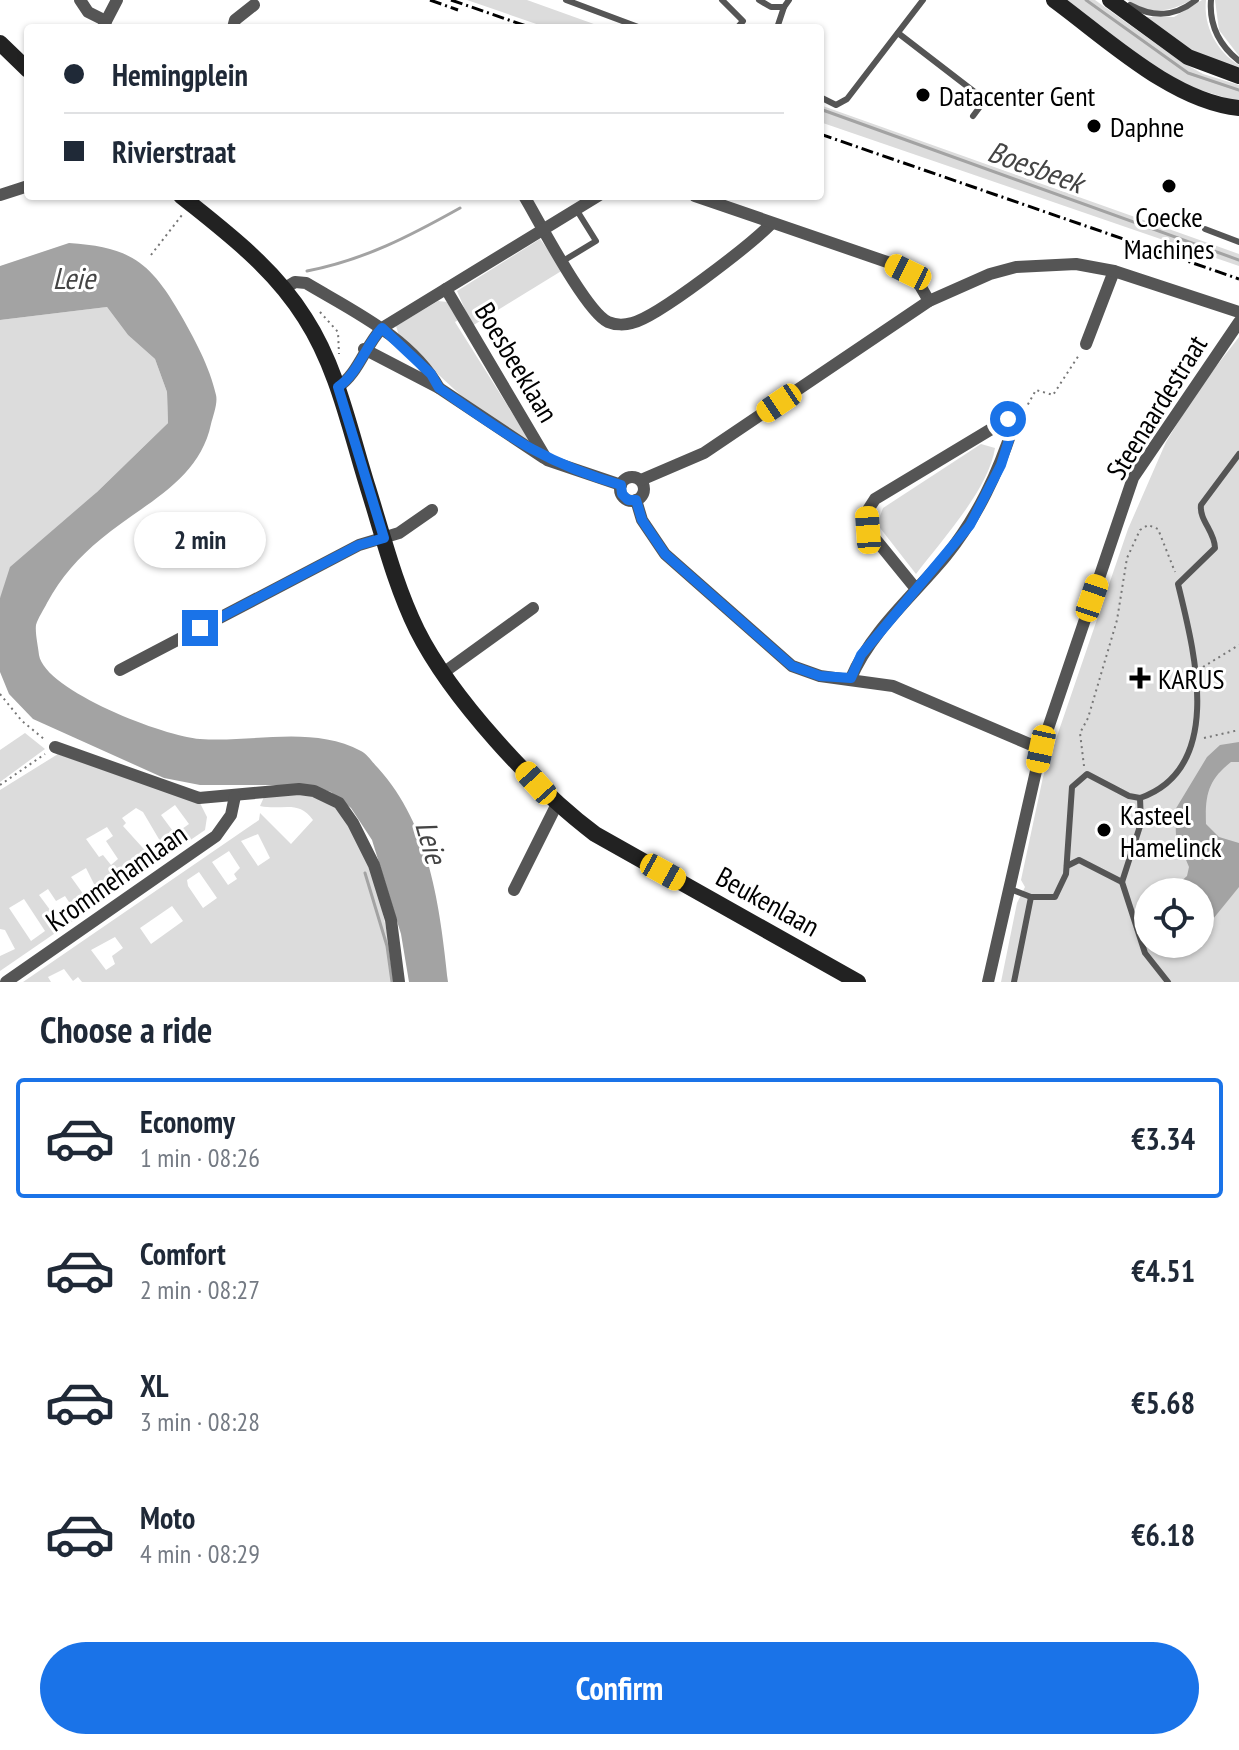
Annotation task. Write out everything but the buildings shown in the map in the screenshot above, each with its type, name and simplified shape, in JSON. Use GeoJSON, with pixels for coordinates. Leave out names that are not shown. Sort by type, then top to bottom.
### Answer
{"type":"FeatureCollection","features":[{"type":"Feature","properties":{"kind":"street"},"geometry":{"type":"LineString","coordinates":[[80,0],[88,12],[104,24],[117,0]]}},
{"type":"Feature","properties":{"kind":"street"},"geometry":{"type":"LineString","coordinates":[[1054,0],[1170,83],[1207,101],[1239,108]]}},
{"type":"Feature","properties":{"kind":"street"},"geometry":{"type":"LineString","coordinates":[[1113,2],[1188,57],[1239,76]]}},
{"type":"Feature","properties":{"kind":"street"},"geometry":{"type":"LineString","coordinates":[[234,24],[254,5]]}},
{"type":"Feature","properties":{"kind":"street"},"geometry":{"type":"LineString","coordinates":[[0,43],[24,66]]}},
{"type":"Feature","properties":{"kind":"street"},"geometry":{"type":"LineString","coordinates":[[0,195],[24,187]]}},
{"type":"Feature","properties":{"kind":"street","name":"Beukenlaan"},"geometry":{"type":"LineString","coordinates":[[186,200],[263,263],[285,288],[317,340],[338,387],[407,609],[443,673],[557,804],[595,834],[858,982]]}},
{"type":"Feature","properties":{"kind":"street"},"geometry":{"type":"LineString","coordinates":[[526,200],[598,314],[607,322],[632,324],[646,318],[754,241],[771,224]]}},
{"type":"Feature","properties":{"kind":"street"},"geometry":{"type":"LineString","coordinates":[[338,387],[349,380],[364,349],[382,328],[591,200]]}},
{"type":"Feature","properties":{"kind":"street"},"geometry":{"type":"LineString","coordinates":[[706,200],[908,272],[929,301]]}},
{"type":"Feature","properties":{"kind":"street"},"geometry":{"type":"LineString","coordinates":[[621,485],[630,477],[641,480],[704,453],[929,301],[965,283],[1016,267],[1076,264],[1114,271],[1239,312]]}},
{"type":"Feature","properties":{"kind":"street"},"geometry":{"type":"LineString","coordinates":[[1086,344],[1114,271]]}},
{"type":"Feature","properties":{"kind":"street"},"geometry":{"type":"LineString","coordinates":[[285,288],[295,282],[306,283],[382,328]]}},
{"type":"Feature","properties":{"kind":"street","name":"Boesbeeklaan"},"geometry":{"type":"LineString","coordinates":[[446,289],[547,460]]}},
{"type":"Feature","properties":{"kind":"street","name":"Steenaardestraat"},"geometry":{"type":"LineString","coordinates":[[988,982],[1041,749],[1133,478],[1239,322]]}},
{"type":"Feature","properties":{"kind":"street","name":"Boesbeeklaan"},"geometry":{"type":"LineString","coordinates":[[382,328],[431,374],[439,388]]}},
{"type":"Feature","properties":{"kind":"street","name":"Boesbeeklaan"},"geometry":{"type":"LineString","coordinates":[[364,349],[439,388],[547,460],[621,485],[624,497],[636,500]]}},
{"type":"Feature","properties":{"kind":"street"},"geometry":{"type":"LineString","coordinates":[[851,678],[861,655],[970,525],[1001,465],[1014,424],[1008,419],[875,499],[866,513],[868,530],[916,589]]}},
{"type":"Feature","properties":{"kind":"street"},"geometry":{"type":"LineString","coordinates":[[641,480],[643,494],[636,500],[642,520],[665,554],[792,666],[812,674],[893,686],[1041,749]]}},
{"type":"Feature","properties":{"kind":"street"},"geometry":{"type":"LineString","coordinates":[[120,670],[359,545],[399,533],[432,510]]}},
{"type":"Feature","properties":{"kind":"street"},"geometry":{"type":"LineString","coordinates":[[443,673],[533,608]]}},
{"type":"Feature","properties":{"kind":"street"},"geometry":{"type":"LineString","coordinates":[[55,747],[199,798],[299,789],[314,791],[339,803],[374,865],[391,920],[399,982]]}},
{"type":"Feature","properties":{"kind":"street","name":"Krommehamlaan"},"geometry":{"type":"LineString","coordinates":[[6,982],[216,836],[231,815],[235,796]]}},
{"type":"Feature","properties":{"kind":"street"},"geometry":{"type":"LineString","coordinates":[[514,890],[557,804]]}},
{"type":"Feature","properties":{"kind":"lane"},"geometry":{"type":"LineString","coordinates":[[566,0],[630,24]]}},
{"type":"Feature","properties":{"kind":"lane"},"geometry":{"type":"LineString","coordinates":[[722,0],[743,21],[740,24]]}},
{"type":"Feature","properties":{"kind":"lane"},"geometry":{"type":"LineString","coordinates":[[759,0],[771,7],[784,7]]}},
{"type":"Feature","properties":{"kind":"lane"},"geometry":{"type":"LineString","coordinates":[[778,24],[789,0]]}},
{"type":"Feature","properties":{"kind":"lane"},"geometry":{"type":"LineString","coordinates":[[824,99],[836,105],[844,102],[923,0]]}},
{"type":"Feature","properties":{"kind":"lane"},"geometry":{"type":"LineString","coordinates":[[1113,2],[1158,15],[1185,8],[1196,0]]}},
{"type":"Feature","properties":{"kind":"lane"},"geometry":{"type":"LineString","coordinates":[[1211,0],[1210,12],[1217,37],[1239,61]]}},
{"type":"Feature","properties":{"kind":"lane"},"geometry":{"type":"LineString","coordinates":[[898,33],[985,100],[973,116]]}},
{"type":"Feature","properties":{"kind":"lane"},"geometry":{"type":"LineString","coordinates":[[563,261],[596,241],[576,209]]}},
{"type":"Feature","properties":{"kind":"lane"},"geometry":{"type":"LineString","coordinates":[[1205,229],[1239,241]]}},
{"type":"Feature","properties":{"kind":"lane"},"geometry":{"type":"LineString","coordinates":[[1010,889],[1031,897],[1055,897],[1067,866],[1072,787],[1087,774],[1129,796],[1140,798],[1157,792],[1176,773],[1195,740],[1195,671],[1178,584],[1215,548],[1215,536],[1200,512],[1201,505],[1239,454]]}},
{"type":"Feature","properties":{"kind":"lane"},"geometry":{"type":"LineString","coordinates":[[1140,798],[1141,823],[1122,882],[1145,953],[1168,982]]}},
{"type":"Feature","properties":{"kind":"lane"},"geometry":{"type":"LineString","coordinates":[[1067,866],[1079,860],[1122,882]]}},
{"type":"Feature","properties":{"kind":"lane"},"geometry":{"type":"LineString","coordinates":[[1014,982],[1031,897]]}},
{"type":"Feature","properties":{"kind":"path"},"geometry":{"type":"LineString","coordinates":[[151,255],[186,200]]}},
{"type":"Feature","properties":{"kind":"path"},"geometry":{"type":"LineString","coordinates":[[1014,424],[1036,390],[1053,395],[1086,344]]}},
{"type":"Feature","properties":{"kind":"path"},"geometry":{"type":"LineString","coordinates":[[1087,774],[1079,748],[1080,733],[1099,687],[1117,620],[1127,558],[1140,530],[1148,525],[1158,529],[1168,547],[1178,584]]}},
{"type":"Feature","properties":{"kind":"path"},"geometry":{"type":"LineString","coordinates":[[1195,671],[1239,645]]}},
{"type":"Feature","properties":{"kind":"path"},"geometry":{"type":"LineString","coordinates":[[0,694],[22,721],[55,747],[0,785]]}},
{"type":"Feature","properties":{"kind":"path"},"geometry":{"type":"LineString","coordinates":[[1195,740],[1239,730]]}},
{"type":"Feature","properties":{"kind":"shaded area"},"geometry":{"type":"Polygon","coordinates":[[[467,0],[527,0],[594,24],[536,24],[467,0]]]}},
{"type":"Feature","properties":{"kind":"shaded area"},"geometry":{"type":"Polygon","coordinates":[[[1062,0],[1095,0],[1180,61],[1203,74],[1239,85],[1239,102],[1175,82],[1062,0]]]}},
{"type":"Feature","properties":{"kind":"shaded area"},"geometry":{"type":"Polygon","coordinates":[[[1127,0],[1191,0],[1167,10],[1151,10],[1127,0]]]}},
{"type":"Feature","properties":{"kind":"shaded area"},"geometry":{"type":"Polygon","coordinates":[[[1206,0],[1207,19],[1213,37],[1224,53],[1239,65],[1239,70],[1201,58],[1144,17],[1174,17],[1206,0]]]}},
{"type":"Feature","properties":{"kind":"shaded area"},"geometry":{"type":"Polygon","coordinates":[[[1215,0],[1239,0],[1239,56],[1219,30],[1215,0]]]}},
{"type":"Feature","properties":{"kind":"shaded area"},"geometry":{"type":"Polygon","coordinates":[[[824,106],[1239,254],[1239,266],[824,123],[824,106]]]}},
{"type":"Feature","properties":{"kind":"shaded area"},"geometry":{"type":"Polygon","coordinates":[[[540,239],[563,270],[472,326],[457,291],[540,239]]]}},
{"type":"Feature","properties":{"kind":"shaded area"},"geometry":{"type":"Polygon","coordinates":[[[438,301],[447,302],[458,320],[455,322],[531,443],[468,402],[400,339],[396,326],[438,301]]]}},
{"type":"Feature","properties":{"kind":"shaded area"},"geometry":{"type":"Polygon","coordinates":[[[107,307],[128,335],[155,359],[167,392],[168,423],[97,492],[0,598],[0,320],[107,307]]]}},
{"type":"Feature","properties":{"kind":"shaded area","name":"KARUS"},"geometry":{"type":"Polygon","coordinates":[[[1239,337],[1239,982],[1001,982],[1017,903],[1025,887],[1021,880],[1043,777],[1128,529],[1166,442],[1197,391],[1239,337]]]}},
{"type":"Feature","properties":{"kind":"shaded area"},"geometry":{"type":"Polygon","coordinates":[[[981,444],[995,448],[984,480],[963,514],[916,574],[877,524],[883,508],[981,444]]]}},
{"type":"Feature","properties":{"kind":"shaded area"},"geometry":{"type":"Polygon","coordinates":[[[25,733],[45,749],[0,782],[0,750],[25,733]]]}},
{"type":"Feature","properties":{"kind":"shaded area"},"geometry":{"type":"Polygon","coordinates":[[[58,754],[200,803],[207,817],[205,830],[0,971],[0,956],[15,949],[5,930],[0,929],[0,790],[58,754]],[[175,805],[161,815],[175,834],[189,824],[175,805]],[[136,808],[122,818],[126,823],[123,826],[151,857],[163,846],[143,812],[136,808]],[[107,827],[86,839],[99,857],[103,855],[111,865],[118,859],[106,841],[113,836],[107,827]],[[86,868],[71,877],[89,902],[99,894],[86,868]],[[48,889],[39,895],[59,922],[75,911],[65,896],[56,901],[48,889]],[[24,899],[9,908],[31,941],[45,931],[24,899]]]}},
{"type":"Feature","properties":{"kind":"shaded area"},"geometry":{"type":"Polygon","coordinates":[[[303,793],[326,801],[355,833],[375,883],[396,982],[82,982],[78,977],[73,981],[64,969],[48,977],[51,982],[23,982],[259,820],[260,813],[291,844],[313,820],[296,808],[260,806],[264,797],[303,793]],[[258,834],[241,841],[258,866],[270,858],[258,834]],[[229,851],[212,862],[228,885],[237,879],[234,874],[240,868],[229,851]],[[199,872],[187,880],[203,908],[217,898],[199,872]],[[172,906],[140,928],[151,944],[183,921],[172,906]],[[115,937],[91,950],[106,970],[115,964],[112,956],[123,948],[115,937]]]}},
{"type":"Feature","properties":{"kind":"water","name":"Leie"},"geometry":{"type":"Polygon","coordinates":[[[69,243],[107,248],[147,268],[168,294],[200,352],[210,374],[216,402],[204,444],[194,462],[166,490],[93,546],[58,585],[36,625],[39,655],[46,669],[84,697],[161,730],[200,739],[322,739],[363,752],[396,790],[421,841],[436,896],[448,982],[409,982],[401,934],[372,840],[351,808],[331,792],[309,785],[200,785],[164,778],[33,719],[9,694],[0,672],[0,598],[10,567],[97,492],[168,423],[167,392],[155,359],[128,335],[107,307],[0,320],[0,266],[69,243]]]}},
{"type":"Feature","properties":{"kind":"water"},"geometry":{"type":"Polygon","coordinates":[[[1239,742],[1239,762],[1231,762],[1213,782],[1207,796],[1206,824],[1219,837],[1239,843],[1239,887],[1214,918],[1214,878],[1185,878],[1189,867],[1176,836],[1175,810],[1207,757],[1220,745],[1239,742]]]}},
{"type":"Feature","properties":{"kind":"waterway"},"geometry":{"type":"LineString","coordinates":[[1086,0],[1188,73],[1239,90]]}},
{"type":"Feature","properties":{"kind":"waterway","name":"Boesbeek"},"geometry":{"type":"LineString","coordinates":[[824,110],[1239,260]]}},
{"type":"Feature","properties":{"kind":"waterway","name":"Boesbeek"},"geometry":{"type":"LineString","coordinates":[[307,271],[386,246],[460,208]]}},
{"type":"Feature","properties":{"kind":"waterway"},"geometry":{"type":"LineString","coordinates":[[365,873],[387,946],[392,982]]}},
{"type":"Feature","properties":{"kind":"railway"},"geometry":{"type":"LineString","coordinates":[[430,0],[458,10]]}},
{"type":"Feature","properties":{"kind":"railway"},"geometry":{"type":"LineString","coordinates":[[451,0],[520,24]]}},
{"type":"Feature","properties":{"kind":"railway"},"geometry":{"type":"LineString","coordinates":[[824,135],[1239,279]]}},
{"type":"Feature","properties":{"kind":"place","name":"Datacenter Gent"},"geometry":{"type":"Point","coordinates":[923,95]}},
{"type":"Feature","properties":{"kind":"place","name":"Daphne"},"geometry":{"type":"Point","coordinates":[1094,126]}},
{"type":"Feature","properties":{"kind":"place","name":"Coecke Machines"},"geometry":{"type":"Point","coordinates":[1169,186]}},
{"type":"Feature","properties":{"kind":"place","name":"KARUS"},"geometry":{"type":"Point","coordinates":[1140,678]}},
{"type":"Feature","properties":{"kind":"place","name":"Kasteel Hamelinck"},"geometry":{"type":"Point","coordinates":[1104,830]}},
{"type":"Feature","properties":{"kind":"route"},"geometry":{"type":"LineString","coordinates":[[200,628],[359,545],[384,538],[338,387],[349,380],[364,349],[382,328],[431,374],[439,388],[525,448],[547,460],[621,485],[624,497],[636,500],[642,520],[675,564],[792,666],[820,676],[851,678],[861,655],[970,525],[1001,465],[1014,424],[1008,419]]}}]}
